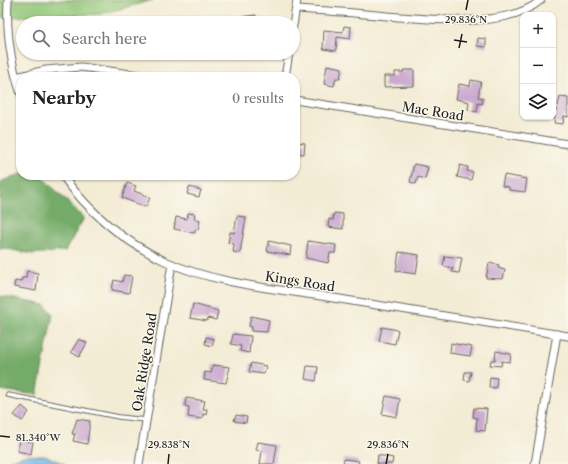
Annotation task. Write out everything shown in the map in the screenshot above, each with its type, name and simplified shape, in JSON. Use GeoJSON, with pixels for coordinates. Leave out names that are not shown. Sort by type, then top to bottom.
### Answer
{"type":"FeatureCollection","features":[{"type":"Feature","properties":{"kind":"street"},"geometry":{"type":"LineString","coordinates":[[8,0],[10,44],[16,77]]}},
{"type":"Feature","properties":{"kind":"street"},"geometry":{"type":"LineString","coordinates":[[295,16],[297,0]]}},
{"type":"Feature","properties":{"kind":"street"},"geometry":{"type":"LineString","coordinates":[[296,9],[470,20],[521,13],[533,7],[541,0]]}},
{"type":"Feature","properties":{"kind":"street"},"geometry":{"type":"LineString","coordinates":[[286,72],[288,60]]}},
{"type":"Feature","properties":{"kind":"street"},"geometry":{"type":"LineString","coordinates":[[37,72],[81,67],[116,72]]}},
{"type":"Feature","properties":{"kind":"street","name":"Mac Road"},"geometry":{"type":"LineString","coordinates":[[300,101],[568,144]]}},
{"type":"Feature","properties":{"kind":"street","name":"Kings Road"},"geometry":{"type":"LineString","coordinates":[[66,180],[90,208],[110,227],[152,254],[172,264],[200,274],[234,282],[568,336]]}},
{"type":"Feature","properties":{"kind":"street","name":"Oak Ridge Road"},"geometry":{"type":"LineString","coordinates":[[139,464],[172,264]]}},
{"type":"Feature","properties":{"kind":"street"},"geometry":{"type":"LineString","coordinates":[[535,464],[557,334]]}},
{"type":"Feature","properties":{"kind":"lane"},"geometry":{"type":"LineString","coordinates":[[8,395],[119,417],[147,420]]}},
{"type":"Feature","properties":{"kind":"green space"},"geometry":{"type":"Polygon","coordinates":[[[0,0],[153,0],[101,14],[0,17],[0,0]]]}},
{"type":"Feature","properties":{"kind":"green space"},"geometry":{"type":"Polygon","coordinates":[[[16,176],[16,180],[45,180],[84,218],[65,251],[33,254],[2,248],[0,250],[0,182],[16,176]]]}},
{"type":"Feature","properties":{"kind":"green space"},"geometry":{"type":"Polygon","coordinates":[[[0,296],[45,305],[53,314],[37,395],[0,390],[0,296]]]}},
{"type":"Feature","properties":{"kind":"water"},"geometry":{"type":"Polygon","coordinates":[[[27,455],[45,456],[65,464],[3,464],[27,455]]]}},
{"type":"Feature","properties":{"kind":"building"},"geometry":{"type":"Polygon","coordinates":[[[344,26],[351,27],[350,39],[337,37],[336,51],[323,49],[324,30],[343,32],[344,26]]]}},
{"type":"Feature","properties":{"kind":"building"},"geometry":{"type":"Polygon","coordinates":[[[478,38],[486,39],[486,47],[477,46],[478,38]]]}},
{"type":"Feature","properties":{"kind":"building"},"geometry":{"type":"Polygon","coordinates":[[[327,65],[342,68],[340,78],[336,78],[334,86],[324,84],[327,65]]]}},
{"type":"Feature","properties":{"kind":"building"},"geometry":{"type":"Polygon","coordinates":[[[403,70],[414,70],[414,86],[384,87],[384,76],[395,76],[395,72],[404,72],[403,70]]]}},
{"type":"Feature","properties":{"kind":"building"},"geometry":{"type":"Polygon","coordinates":[[[471,80],[481,82],[478,97],[483,98],[482,104],[478,103],[477,112],[468,110],[469,102],[456,99],[459,84],[470,86],[471,80]]]}},
{"type":"Feature","properties":{"kind":"building"},"geometry":{"type":"Polygon","coordinates":[[[560,97],[568,98],[568,117],[564,116],[563,124],[554,123],[554,120],[556,120],[560,97]]]}},
{"type":"Feature","properties":{"kind":"building"},"geometry":{"type":"Polygon","coordinates":[[[300,142],[305,143],[304,154],[300,154],[300,142]]]}},
{"type":"Feature","properties":{"kind":"building"},"geometry":{"type":"Polygon","coordinates":[[[414,164],[428,167],[425,179],[418,177],[416,184],[410,182],[414,164]]]}},
{"type":"Feature","properties":{"kind":"building"},"geometry":{"type":"Polygon","coordinates":[[[460,165],[468,167],[467,171],[473,172],[471,180],[457,177],[460,165]]]}},
{"type":"Feature","properties":{"kind":"building"},"geometry":{"type":"Polygon","coordinates":[[[504,175],[527,179],[525,192],[509,190],[509,187],[502,186],[504,175]]]}},
{"type":"Feature","properties":{"kind":"building"},"geometry":{"type":"Polygon","coordinates":[[[127,183],[136,186],[134,191],[150,197],[146,207],[122,198],[127,183]]]}},
{"type":"Feature","properties":{"kind":"building"},"geometry":{"type":"Polygon","coordinates":[[[189,187],[201,190],[199,197],[187,194],[189,187]]]}},
{"type":"Feature","properties":{"kind":"building"},"geometry":{"type":"Polygon","coordinates":[[[188,213],[195,214],[194,219],[200,220],[198,230],[195,229],[195,233],[174,229],[176,217],[187,219],[188,213]]]}},
{"type":"Feature","properties":{"kind":"building"},"geometry":{"type":"Polygon","coordinates":[[[334,213],[343,214],[343,229],[328,227],[329,219],[333,220],[334,213]]]}},
{"type":"Feature","properties":{"kind":"building"},"geometry":{"type":"Polygon","coordinates":[[[237,216],[246,217],[240,253],[233,252],[234,244],[228,243],[230,232],[234,233],[237,216]]]}},
{"type":"Feature","properties":{"kind":"building"},"geometry":{"type":"Polygon","coordinates":[[[269,241],[291,246],[290,255],[267,251],[269,241]]]}},
{"type":"Feature","properties":{"kind":"building"},"geometry":{"type":"Polygon","coordinates":[[[308,241],[336,245],[335,253],[330,253],[328,263],[306,258],[308,241]]]}},
{"type":"Feature","properties":{"kind":"building"},"geometry":{"type":"Polygon","coordinates":[[[399,252],[419,255],[416,274],[396,271],[399,252]]]}},
{"type":"Feature","properties":{"kind":"building"},"geometry":{"type":"Polygon","coordinates":[[[445,256],[462,258],[459,273],[452,272],[453,268],[443,266],[445,256]]]}},
{"type":"Feature","properties":{"kind":"building"},"geometry":{"type":"Polygon","coordinates":[[[489,263],[499,265],[498,268],[505,270],[503,279],[486,278],[489,263]]]}},
{"type":"Feature","properties":{"kind":"building"},"geometry":{"type":"Polygon","coordinates":[[[27,271],[38,273],[36,291],[14,287],[15,281],[21,282],[22,278],[26,278],[27,271]]]}},
{"type":"Feature","properties":{"kind":"building"},"geometry":{"type":"Polygon","coordinates":[[[124,275],[132,276],[129,293],[112,290],[114,280],[122,282],[124,275]]]}},
{"type":"Feature","properties":{"kind":"building"},"geometry":{"type":"Polygon","coordinates":[[[193,304],[218,311],[216,320],[208,318],[207,321],[190,318],[193,304]]]}},
{"type":"Feature","properties":{"kind":"building"},"geometry":{"type":"Polygon","coordinates":[[[251,316],[269,320],[267,332],[251,331],[252,327],[249,326],[251,316]]]}},
{"type":"Feature","properties":{"kind":"building"},"geometry":{"type":"Polygon","coordinates":[[[382,327],[398,330],[395,344],[379,341],[382,327]]]}},
{"type":"Feature","properties":{"kind":"building"},"geometry":{"type":"Polygon","coordinates":[[[233,334],[251,336],[249,353],[240,351],[241,346],[231,344],[233,334]]]}},
{"type":"Feature","properties":{"kind":"building"},"geometry":{"type":"Polygon","coordinates":[[[206,337],[214,339],[212,346],[205,344],[206,337]]]}},
{"type":"Feature","properties":{"kind":"building"},"geometry":{"type":"Polygon","coordinates":[[[79,339],[87,343],[79,357],[71,352],[79,339]]]}},
{"type":"Feature","properties":{"kind":"building"},"geometry":{"type":"Polygon","coordinates":[[[451,343],[472,347],[470,356],[450,353],[451,343]]]}},
{"type":"Feature","properties":{"kind":"building"},"geometry":{"type":"Polygon","coordinates":[[[496,351],[511,354],[510,362],[502,361],[501,366],[490,365],[491,360],[495,360],[496,351]]]}},
{"type":"Feature","properties":{"kind":"building"},"geometry":{"type":"Polygon","coordinates":[[[251,363],[266,366],[264,374],[249,372],[251,363]]]}},
{"type":"Feature","properties":{"kind":"building"},"geometry":{"type":"Polygon","coordinates":[[[213,365],[230,367],[226,383],[204,380],[205,372],[211,373],[213,365]]]}},
{"type":"Feature","properties":{"kind":"building"},"geometry":{"type":"Polygon","coordinates":[[[307,366],[318,367],[316,381],[305,379],[307,366]]]}},
{"type":"Feature","properties":{"kind":"building"},"geometry":{"type":"Polygon","coordinates":[[[465,372],[471,372],[469,381],[464,380],[465,372]]]}},
{"type":"Feature","properties":{"kind":"building"},"geometry":{"type":"Polygon","coordinates":[[[490,377],[497,378],[496,388],[489,387],[490,377]]]}},
{"type":"Feature","properties":{"kind":"building"},"geometry":{"type":"Polygon","coordinates":[[[386,396],[400,399],[397,417],[382,414],[386,396]]]}},
{"type":"Feature","properties":{"kind":"building"},"geometry":{"type":"Polygon","coordinates":[[[186,398],[205,401],[203,409],[207,409],[206,415],[203,414],[202,419],[188,417],[189,407],[185,406],[186,398]]]}},
{"type":"Feature","properties":{"kind":"building"},"geometry":{"type":"Polygon","coordinates":[[[22,406],[29,412],[22,421],[14,415],[22,406]]]}},
{"type":"Feature","properties":{"kind":"building"},"geometry":{"type":"Polygon","coordinates":[[[474,408],[487,409],[485,431],[476,430],[477,418],[473,417],[474,408]]]}},
{"type":"Feature","properties":{"kind":"building"},"geometry":{"type":"Polygon","coordinates":[[[236,415],[247,417],[246,423],[234,421],[236,415]]]}},
{"type":"Feature","properties":{"kind":"building"},"geometry":{"type":"Polygon","coordinates":[[[77,419],[90,421],[87,444],[73,441],[75,434],[72,434],[77,419]]]}},
{"type":"Feature","properties":{"kind":"building"},"geometry":{"type":"Polygon","coordinates":[[[19,440],[33,442],[31,454],[17,451],[19,440]]]}},
{"type":"Feature","properties":{"kind":"building"},"geometry":{"type":"Polygon","coordinates":[[[258,442],[277,445],[274,464],[260,464],[262,451],[256,450],[258,442]]]}},
{"type":"Feature","properties":{"kind":"building"},"geometry":{"type":"Polygon","coordinates":[[[378,455],[393,458],[392,464],[377,464],[378,455]]]}},
{"type":"Feature","properties":{"kind":"building"},"geometry":{"type":"Polygon","coordinates":[[[344,459],[359,461],[358,464],[343,464],[344,459]]]}}]}
